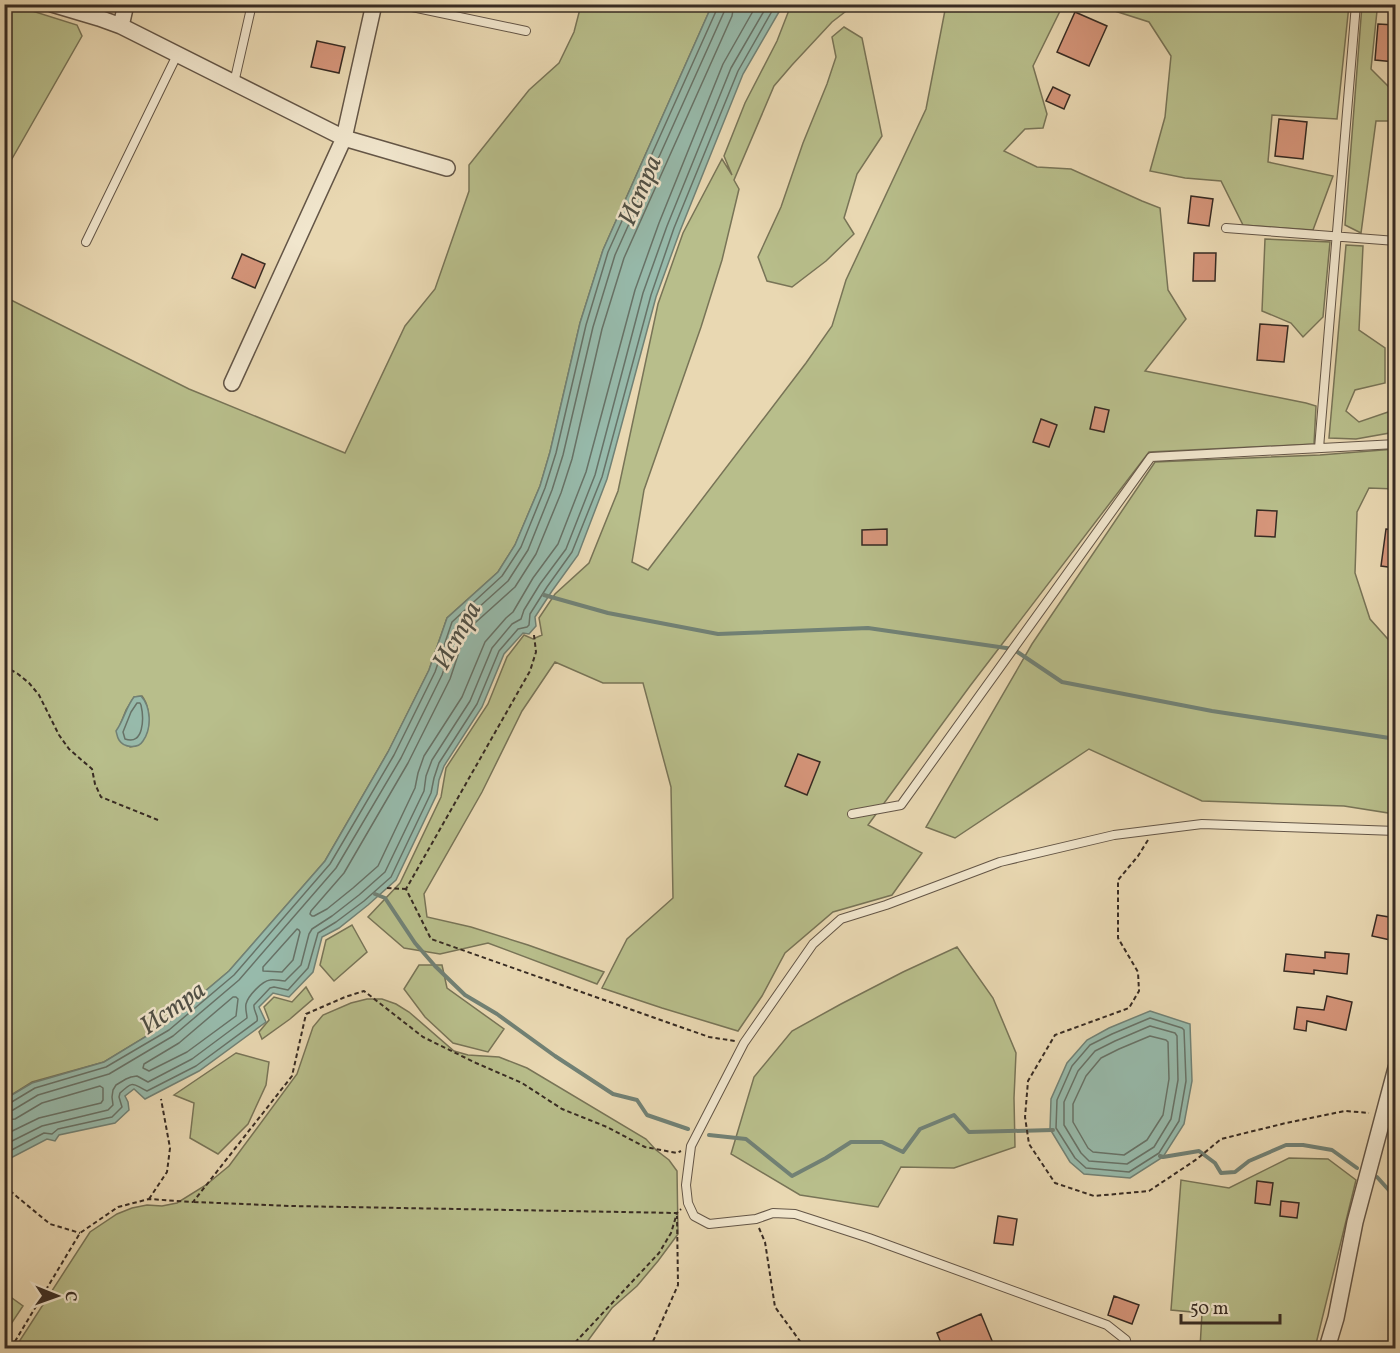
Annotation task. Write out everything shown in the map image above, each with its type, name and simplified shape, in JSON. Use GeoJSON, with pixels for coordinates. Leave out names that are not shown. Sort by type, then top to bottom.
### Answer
{"type":"FeatureCollection","features":[{"type":"Feature","properties":{"kind":"street"},"geometry":{"type":"LineString","coordinates":[[52,4],[121,26],[344,138],[447,168]]}},
{"type":"Feature","properties":{"kind":"street"},"geometry":{"type":"LineString","coordinates":[[121,26],[126,4]]}},
{"type":"Feature","properties":{"kind":"street"},"geometry":{"type":"LineString","coordinates":[[232,383],[344,138],[374,4]]}},
{"type":"Feature","properties":{"kind":"street"},"geometry":{"type":"LineString","coordinates":[[1327,1348],[1336,1318],[1355,1222],[1395,1068]]}},
{"type":"Feature","properties":{"kind":"lane"},"geometry":{"type":"LineString","coordinates":[[234,83],[252,4]]}},
{"type":"Feature","properties":{"kind":"lane"},"geometry":{"type":"LineString","coordinates":[[398,4],[526,31]]}},
{"type":"Feature","properties":{"kind":"lane"},"geometry":{"type":"LineString","coordinates":[[1319,448],[1356,4]]}},
{"type":"Feature","properties":{"kind":"lane"},"geometry":{"type":"LineString","coordinates":[[86,242],[177,54]]}},
{"type":"Feature","properties":{"kind":"lane"},"geometry":{"type":"LineString","coordinates":[[1226,228],[1395,241]]}},
{"type":"Feature","properties":{"kind":"lane"},"geometry":{"type":"LineString","coordinates":[[852,814],[901,805],[1151,457],[1395,444]]}},
{"type":"Feature","properties":{"kind":"lane"},"geometry":{"type":"LineString","coordinates":[[1127,1348],[1126,1340],[1107,1325],[869,1238],[795,1214],[773,1213],[756,1220],[709,1224],[694,1216],[688,1203],[686,1185],[691,1146],[744,1043],[813,944],[841,919],[886,905],[1000,862],[1114,835],[1202,824],[1395,831]]}},
{"type":"Feature","properties":{"kind":"path"},"geometry":{"type":"LineString","coordinates":[[406,890],[530,671],[536,652],[534,634]]}},
{"type":"Feature","properties":{"kind":"path"},"geometry":{"type":"LineString","coordinates":[[4,666],[29,683],[39,695],[59,735],[69,748],[92,769],[94,784],[100,797],[158,820]]}},
{"type":"Feature","properties":{"kind":"path"},"geometry":{"type":"LineString","coordinates":[[1154,830],[1138,856],[1118,880],[1118,938],[1138,972],[1139,991],[1129,1008],[1055,1035],[1028,1081],[1025,1117],[1029,1144],[1055,1183],[1094,1196],[1149,1191],[1197,1159],[1221,1139],[1345,1111],[1384,1113]]}},
{"type":"Feature","properties":{"kind":"path"},"geometry":{"type":"LineString","coordinates":[[387,888],[406,890]]}},
{"type":"Feature","properties":{"kind":"path"},"geometry":{"type":"LineString","coordinates":[[406,890],[431,939],[709,1037],[744,1043]]}},
{"type":"Feature","properties":{"kind":"path"},"geometry":{"type":"LineString","coordinates":[[193,1202],[292,1076],[306,1014],[364,991],[423,1037],[522,1083],[562,1109],[607,1127],[645,1148],[677,1153],[691,1146]]}},
{"type":"Feature","properties":{"kind":"path"},"geometry":{"type":"LineString","coordinates":[[149,1199],[167,1173],[170,1148],[161,1100]]}},
{"type":"Feature","properties":{"kind":"path"},"geometry":{"type":"LineString","coordinates":[[4,1186],[50,1224],[80,1233]]}},
{"type":"Feature","properties":{"kind":"path"},"geometry":{"type":"LineString","coordinates":[[11,1348],[80,1233],[117,1207],[149,1199],[303,1206],[677,1214]]}},
{"type":"Feature","properties":{"kind":"path"},"geometry":{"type":"LineString","coordinates":[[570,1348],[659,1253],[677,1214],[688,1203]]}},
{"type":"Feature","properties":{"kind":"path"},"geometry":{"type":"LineString","coordinates":[[650,1348],[678,1286],[677,1214]]}},
{"type":"Feature","properties":{"kind":"path"},"geometry":{"type":"LineString","coordinates":[[756,1220],[765,1242],[775,1307],[805,1348]]}},
{"type":"Feature","properties":{"kind":"green space"},"geometry":{"type":"Polygon","coordinates":[[[10,4],[77,25],[82,36],[5,171],[4,5],[10,4]]]}},
{"type":"Feature","properties":{"kind":"green space"},"geometry":{"type":"Polygon","coordinates":[[[581,5],[712,5],[603,250],[580,323],[540,486],[515,545],[498,572],[447,618],[429,670],[388,752],[325,861],[229,971],[165,1025],[104,1062],[32,1082],[5,1099],[5,297],[189,389],[345,453],[405,326],[435,289],[469,191],[469,165],[529,90],[559,63],[574,32],[581,5]],[[142,696],[134,697],[120,725],[130,747],[143,740],[146,733],[149,717],[146,702],[142,696]]]}},
{"type":"Feature","properties":{"kind":"green space"},"geometry":{"type":"Polygon","coordinates":[[[791,5],[854,5],[832,22],[774,86],[734,180],[739,189],[722,260],[644,490],[632,562],[648,570],[832,326],[846,280],[926,109],[946,5],[1063,5],[1033,66],[1047,114],[1043,128],[1025,129],[1004,151],[1037,167],[1071,169],[1160,208],[1168,290],[1186,319],[1145,371],[1316,406],[1314,444],[1149,452],[970,686],[868,825],[922,853],[892,895],[833,912],[785,953],[762,996],[738,1031],[602,988],[627,939],[673,898],[671,787],[643,683],[603,683],[555,662],[522,711],[482,792],[424,894],[427,917],[471,927],[604,972],[597,984],[488,943],[440,954],[404,948],[368,917],[400,883],[441,797],[446,768],[488,704],[507,657],[524,635],[533,639],[542,635],[539,618],[555,594],[589,563],[618,491],[658,304],[683,233],[722,159],[732,175],[724,156],[745,103],[777,41],[791,5]]]}},
{"type":"Feature","properties":{"kind":"green space"},"geometry":{"type":"Polygon","coordinates":[[[1096,5],[1349,5],[1337,119],[1272,115],[1268,162],[1333,176],[1313,230],[1243,225],[1221,181],[1185,178],[1150,171],[1165,117],[1171,56],[1149,22],[1096,5]]]}},
{"type":"Feature","properties":{"kind":"green space"},"geometry":{"type":"Polygon","coordinates":[[[1362,5],[1395,5],[1395,12],[1387,6],[1377,11],[1371,69],[1395,90],[1396,121],[1376,121],[1361,233],[1345,225],[1362,5]]]}},
{"type":"Feature","properties":{"kind":"green space"},"geometry":{"type":"Polygon","coordinates":[[[844,27],[862,38],[882,136],[857,174],[844,218],[854,234],[826,261],[792,287],[767,281],[758,257],[781,207],[803,143],[827,84],[836,57],[832,37],[844,27]]]}},
{"type":"Feature","properties":{"kind":"green space"},"geometry":{"type":"Polygon","coordinates":[[[1265,239],[1330,242],[1323,317],[1303,337],[1291,323],[1262,311],[1265,239]]]}},
{"type":"Feature","properties":{"kind":"green space"},"geometry":{"type":"Polygon","coordinates":[[[1346,245],[1363,246],[1359,330],[1385,348],[1385,383],[1355,390],[1346,411],[1359,422],[1391,411],[1395,422],[1395,432],[1356,439],[1329,438],[1346,245]]]}},
{"type":"Feature","properties":{"kind":"green space"},"geometry":{"type":"Polygon","coordinates":[[[1395,449],[1395,489],[1369,488],[1357,512],[1355,573],[1370,619],[1395,647],[1395,814],[1344,806],[1202,801],[1089,749],[955,838],[926,827],[1032,644],[1155,462],[1320,455],[1395,449]]]}},
{"type":"Feature","properties":{"kind":"green space"},"geometry":{"type":"Polygon","coordinates":[[[352,925],[367,952],[334,981],[320,965],[326,940],[352,925]]]}},
{"type":"Feature","properties":{"kind":"green space"},"geometry":{"type":"Polygon","coordinates":[[[957,947],[993,998],[1016,1053],[1015,1147],[954,1168],[901,1167],[878,1207],[800,1195],[731,1154],[754,1077],[792,1031],[903,972],[957,947]]]}},
{"type":"Feature","properties":{"kind":"green space"},"geometry":{"type":"Polygon","coordinates":[[[419,965],[442,965],[447,988],[504,1029],[488,1052],[453,1043],[425,1017],[404,989],[419,965]]]}},
{"type":"Feature","properties":{"kind":"green space"},"geometry":{"type":"Polygon","coordinates":[[[306,987],[313,999],[262,1039],[259,1032],[269,1020],[264,1007],[274,997],[292,1002],[306,987]]]}},
{"type":"Feature","properties":{"kind":"green space"},"geometry":{"type":"Polygon","coordinates":[[[367,999],[382,999],[396,1004],[409,1012],[454,1051],[468,1055],[499,1057],[527,1068],[646,1139],[669,1160],[677,1171],[678,1234],[637,1286],[612,1308],[582,1348],[15,1348],[90,1232],[117,1214],[132,1208],[177,1203],[206,1185],[229,1166],[297,1074],[313,1027],[323,1015],[367,999]]]}},
{"type":"Feature","properties":{"kind":"green space"},"geometry":{"type":"Polygon","coordinates":[[[236,1053],[269,1062],[266,1085],[248,1124],[218,1154],[190,1138],[194,1103],[174,1095],[236,1053]]]}},
{"type":"Feature","properties":{"kind":"green space"},"geometry":{"type":"Polygon","coordinates":[[[1289,1158],[1328,1159],[1356,1180],[1315,1348],[1200,1348],[1202,1313],[1171,1310],[1181,1180],[1229,1188],[1289,1158]]]}},
{"type":"Feature","properties":{"kind":"green space"},"geometry":{"type":"Polygon","coordinates":[[[5,1293],[23,1306],[5,1333],[5,1293]]]}},
{"type":"Feature","properties":{"kind":"water","name":"Истра"},"geometry":{"type":"Polygon","coordinates":[[[712,5],[783,5],[743,74],[680,231],[656,297],[607,479],[578,555],[535,617],[536,626],[529,634],[523,633],[504,654],[482,707],[444,766],[437,794],[396,880],[339,928],[322,937],[313,972],[289,997],[273,993],[259,1007],[266,1022],[199,1071],[145,1099],[134,1089],[125,1096],[129,1110],[115,1123],[59,1135],[55,1141],[47,1139],[5,1161],[5,1099],[32,1083],[104,1062],[165,1025],[229,971],[325,861],[388,752],[429,670],[447,618],[498,572],[515,545],[540,486],[580,323],[603,250],[712,5]]]}},
{"type":"Feature","properties":{"kind":"water"},"geometry":{"type":"Polygon","coordinates":[[[141,696],[147,706],[148,730],[141,744],[127,746],[121,743],[116,731],[134,697],[141,696]]]}},
{"type":"Feature","properties":{"kind":"water"},"geometry":{"type":"Polygon","coordinates":[[[1150,1011],[1190,1024],[1192,1081],[1184,1124],[1163,1157],[1130,1178],[1084,1174],[1070,1162],[1050,1129],[1051,1099],[1067,1063],[1087,1040],[1150,1011]]]}},
{"type":"Feature","properties":{"kind":"building"},"geometry":{"type":"Polygon","coordinates":[[[1075,12],[1107,26],[1089,66],[1057,52],[1075,12]]]}},
{"type":"Feature","properties":{"kind":"building"},"geometry":{"type":"Polygon","coordinates":[[[1378,24],[1395,25],[1395,62],[1375,60],[1378,24]]]}},
{"type":"Feature","properties":{"kind":"building"},"geometry":{"type":"Polygon","coordinates":[[[317,41],[345,47],[339,73],[311,67],[317,41]]]}},
{"type":"Feature","properties":{"kind":"building"},"geometry":{"type":"Polygon","coordinates":[[[1053,87],[1070,95],[1064,109],[1046,101],[1053,87]]]}},
{"type":"Feature","properties":{"kind":"building"},"geometry":{"type":"Polygon","coordinates":[[[1279,119],[1307,122],[1303,159],[1275,156],[1279,119]]]}},
{"type":"Feature","properties":{"kind":"building"},"geometry":{"type":"Polygon","coordinates":[[[1191,196],[1213,199],[1209,226],[1188,223],[1191,196]]]}},
{"type":"Feature","properties":{"kind":"building"},"geometry":{"type":"Polygon","coordinates":[[[1194,253],[1216,253],[1215,281],[1193,281],[1194,253]]]}},
{"type":"Feature","properties":{"kind":"building"},"geometry":{"type":"Polygon","coordinates":[[[242,254],[265,264],[255,288],[232,278],[242,254]]]}},
{"type":"Feature","properties":{"kind":"building"},"geometry":{"type":"Polygon","coordinates":[[[1260,324],[1288,326],[1284,362],[1257,360],[1260,324]]]}},
{"type":"Feature","properties":{"kind":"building"},"geometry":{"type":"Polygon","coordinates":[[[1095,407],[1109,410],[1104,432],[1090,429],[1095,407]]]}},
{"type":"Feature","properties":{"kind":"building"},"geometry":{"type":"Polygon","coordinates":[[[1041,419],[1057,425],[1049,447],[1033,442],[1041,419]]]}},
{"type":"Feature","properties":{"kind":"building"},"geometry":{"type":"Polygon","coordinates":[[[1257,510],[1277,511],[1275,537],[1255,536],[1257,510]]]}},
{"type":"Feature","properties":{"kind":"building"},"geometry":{"type":"Polygon","coordinates":[[[887,529],[887,545],[862,545],[862,530],[887,529]]]}},
{"type":"Feature","properties":{"kind":"building"},"geometry":{"type":"Polygon","coordinates":[[[1386,529],[1395,530],[1395,568],[1381,566],[1386,529]]]}},
{"type":"Feature","properties":{"kind":"building"},"geometry":{"type":"Polygon","coordinates":[[[798,754],[820,762],[807,795],[785,786],[798,754]]]}},
{"type":"Feature","properties":{"kind":"building"},"geometry":{"type":"Polygon","coordinates":[[[1377,915],[1395,918],[1395,941],[1372,936],[1377,915]]]}},
{"type":"Feature","properties":{"kind":"building"},"geometry":{"type":"Polygon","coordinates":[[[1325,952],[1349,954],[1347,974],[1314,970],[1314,974],[1284,971],[1286,954],[1325,958],[1325,952]]]}},
{"type":"Feature","properties":{"kind":"building"},"geometry":{"type":"Polygon","coordinates":[[[1327,996],[1352,1002],[1346,1030],[1307,1021],[1306,1031],[1294,1029],[1297,1007],[1324,1010],[1327,996]]]}},
{"type":"Feature","properties":{"kind":"building"},"geometry":{"type":"Polygon","coordinates":[[[1257,1181],[1273,1183],[1270,1205],[1255,1203],[1257,1181]]]}},
{"type":"Feature","properties":{"kind":"building"},"geometry":{"type":"Polygon","coordinates":[[[1281,1201],[1299,1203],[1297,1218],[1280,1216],[1281,1201]]]}},
{"type":"Feature","properties":{"kind":"building"},"geometry":{"type":"Polygon","coordinates":[[[998,1216],[1017,1219],[1013,1245],[994,1243],[998,1216]]]}},
{"type":"Feature","properties":{"kind":"building"},"geometry":{"type":"Polygon","coordinates":[[[1114,1296],[1139,1305],[1132,1324],[1108,1315],[1114,1296]]]}},
{"type":"Feature","properties":{"kind":"building"},"geometry":{"type":"Polygon","coordinates":[[[981,1314],[995,1348],[943,1348],[937,1333],[981,1314]]]}},
{"type":"Feature","properties":{"kind":"waterway"},"geometry":{"type":"LineString","coordinates":[[544,595],[608,613],[718,634],[868,628],[1013,649],[1062,682],[1212,711],[1396,739]]}},
{"type":"Feature","properties":{"kind":"waterway"},"geometry":{"type":"LineString","coordinates":[[375,894],[385,898],[415,943],[465,995],[497,1014],[613,1094],[637,1100],[647,1115],[688,1129]]}},
{"type":"Feature","properties":{"kind":"waterway"},"geometry":{"type":"LineString","coordinates":[[709,1135],[746,1139],[792,1176],[851,1142],[882,1142],[903,1152],[920,1129],[954,1115],[969,1132],[1053,1130]]}},
{"type":"Feature","properties":{"kind":"waterway"},"geometry":{"type":"LineString","coordinates":[[1160,1156],[1199,1151],[1215,1163],[1221,1173],[1235,1172],[1249,1161],[1286,1145],[1303,1145],[1332,1150],[1357,1168]]}},
{"type":"Feature","properties":{"kind":"waterway"},"geometry":{"type":"LineString","coordinates":[[1377,1177],[1396,1198]]}}]}
